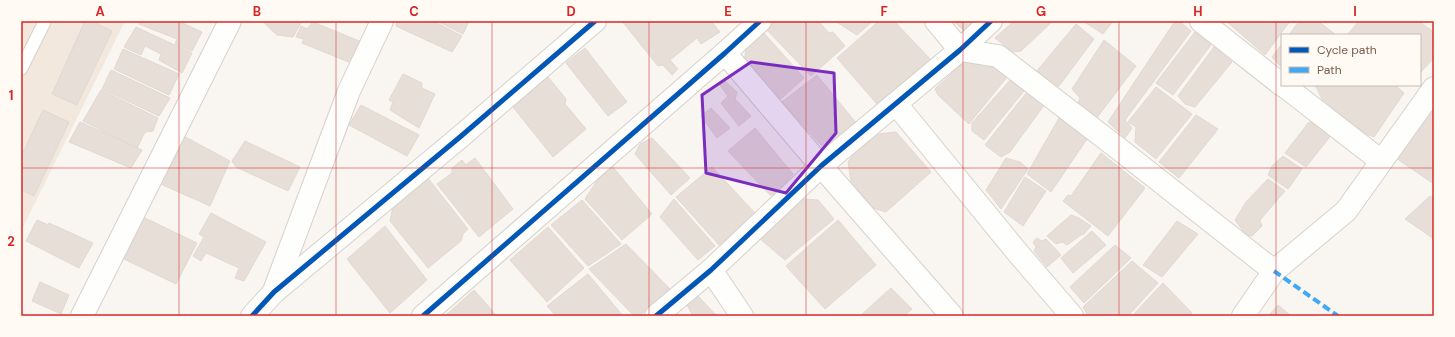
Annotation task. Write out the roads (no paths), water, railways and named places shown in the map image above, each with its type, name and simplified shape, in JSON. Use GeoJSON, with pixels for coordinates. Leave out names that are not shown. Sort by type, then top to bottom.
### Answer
{"type":"FeatureCollection","features":[{"type":"Feature","properties":{"kind":"street"},"geometry":{"type":"LineString","coordinates":[[82,316],[230,21]]}},
{"type":"Feature","properties":{"kind":"street"},"geometry":{"type":"LineString","coordinates":[[274,292],[349,91],[382,21]]}},
{"type":"Feature","properties":{"kind":"street"},"geometry":{"type":"LineString","coordinates":[[252,316],[274,292],[460,138],[594,21]]}},
{"type":"Feature","properties":{"kind":"street"},"geometry":{"type":"LineString","coordinates":[[936,21],[960,50],[998,56],[1274,271]]}},
{"type":"Feature","properties":{"kind":"street"},"geometry":{"type":"LineString","coordinates":[[656,316],[712,270],[821,166],[960,50],[991,21]]}},
{"type":"Feature","properties":{"kind":"street"},"geometry":{"type":"LineString","coordinates":[[1201,21],[1281,84]]}},
{"type":"Feature","properties":{"kind":"street"},"geometry":{"type":"LineString","coordinates":[[423,316],[725,54],[757,22]]}},
{"type":"Feature","properties":{"kind":"street"},"geometry":{"type":"LineString","coordinates":[[725,54],[952,316]]}},
{"type":"Feature","properties":{"kind":"street"},"geometry":{"type":"LineString","coordinates":[[1283,86],[1381,161]]}},
{"type":"Feature","properties":{"kind":"street"},"geometry":{"type":"LineString","coordinates":[[1243,316],[1274,271],[1346,211],[1434,88]]}},
{"type":"Feature","properties":{"kind":"street"},"geometry":{"type":"LineString","coordinates":[[896,104],[1017,252],[1072,316]]}},
{"type":"Feature","properties":{"kind":"street"},"geometry":{"type":"LineString","coordinates":[[712,270],[742,316]]}},
{"type":"Feature","properties":{"kind":"lane"},"geometry":{"type":"LineString","coordinates":[[21,69],[44,21]]}}]}
